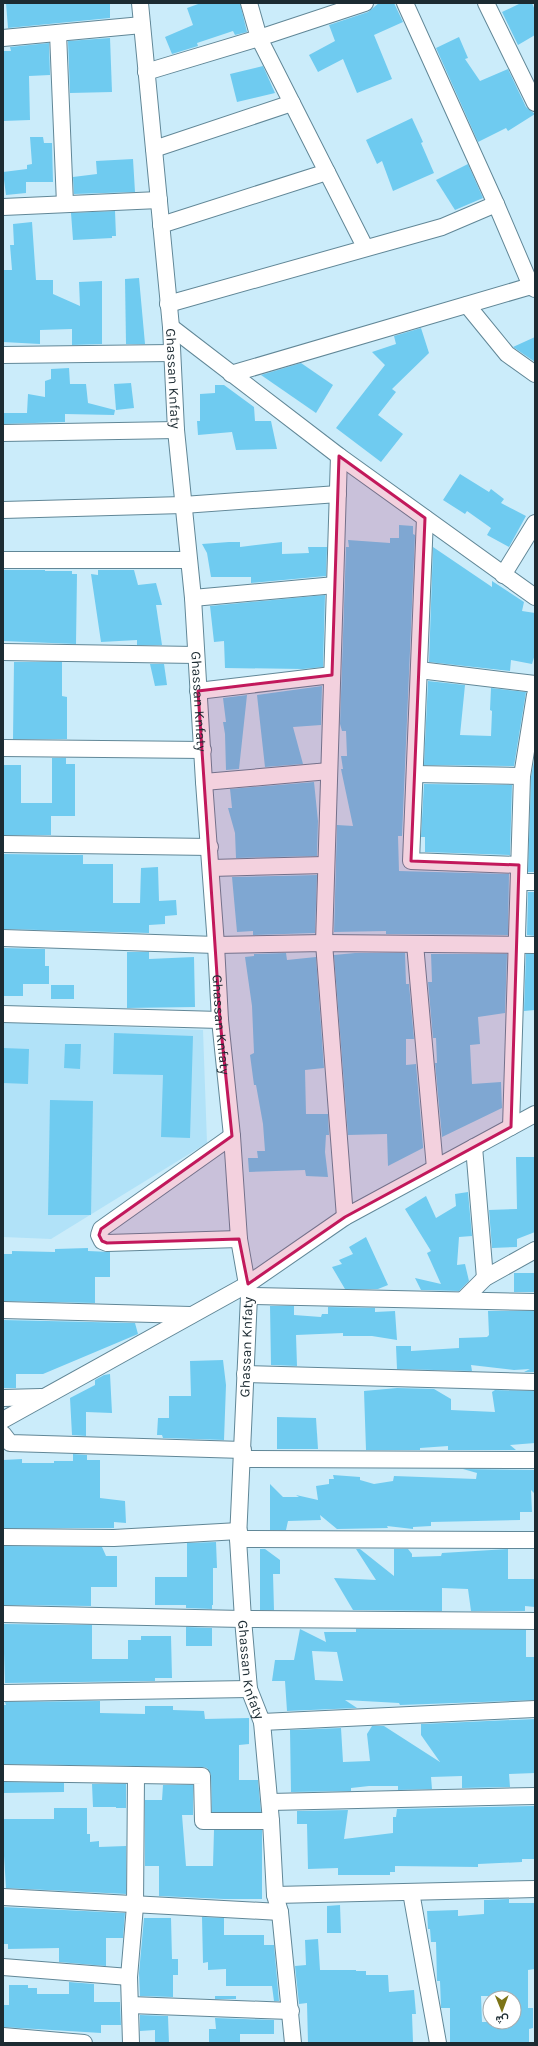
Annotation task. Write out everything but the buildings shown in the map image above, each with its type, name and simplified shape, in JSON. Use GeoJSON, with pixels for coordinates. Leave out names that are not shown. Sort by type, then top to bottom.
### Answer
{"type":"FeatureCollection","features":[{"type":"Feature","properties":{"kind":"street","name":"Ghassan Knfaty"},"geometry":{"type":"LineString","coordinates":[[140,3],[171,327],[176,430],[193,598],[220,1020],[232,1136],[239,1239],[249,1290],[243,1454],[238,1535],[249,1689],[262,1722],[270,1802],[275,1895],[280,1912],[293,2043]]}},
{"type":"Feature","properties":{"kind":"street"},"geometry":{"type":"LineString","coordinates":[[249,3],[259,38],[364,247]]}},
{"type":"Feature","properties":{"kind":"street"},"geometry":{"type":"LineString","coordinates":[[146,72],[259,38],[365,3]]}},
{"type":"Feature","properties":{"kind":"street"},"geometry":{"type":"LineString","coordinates":[[231,374],[467,305],[533,288],[405,3]]}},
{"type":"Feature","properties":{"kind":"street"},"geometry":{"type":"LineString","coordinates":[[486,3],[535,103]]}},
{"type":"Feature","properties":{"kind":"street"},"geometry":{"type":"LineString","coordinates":[[3,38],[142,25]]}},
{"type":"Feature","properties":{"kind":"street"},"geometry":{"type":"LineString","coordinates":[[58,33],[65,204]]}},
{"type":"Feature","properties":{"kind":"street"},"geometry":{"type":"LineString","coordinates":[[154,149],[292,103]]}},
{"type":"Feature","properties":{"kind":"street"},"geometry":{"type":"LineString","coordinates":[[161,225],[327,172]]}},
{"type":"Feature","properties":{"kind":"street"},"geometry":{"type":"LineString","coordinates":[[3,207],[159,200]]}},
{"type":"Feature","properties":{"kind":"street"},"geometry":{"type":"LineString","coordinates":[[168,304],[364,247],[442,227],[496,204]]}},
{"type":"Feature","properties":{"kind":"street"},"geometry":{"type":"LineString","coordinates":[[467,305],[507,354],[535,374]]}},
{"type":"Feature","properties":{"kind":"street"},"geometry":{"type":"LineString","coordinates":[[171,327],[339,456],[535,597]]}},
{"type":"Feature","properties":{"kind":"street"},"geometry":{"type":"LineString","coordinates":[[3,355],[172,353]]}},
{"type":"Feature","properties":{"kind":"street"},"geometry":{"type":"LineString","coordinates":[[3,434],[176,430]]}},
{"type":"Feature","properties":{"kind":"street"},"geometry":{"type":"LineString","coordinates":[[339,456],[324,943],[345,1217]]}},
{"type":"Feature","properties":{"kind":"street"},"geometry":{"type":"LineString","coordinates":[[3,510],[183,505],[338,494]]}},
{"type":"Feature","properties":{"kind":"street"},"geometry":{"type":"LineString","coordinates":[[425,518],[411,861],[519,865]]}},
{"type":"Feature","properties":{"kind":"street"},"geometry":{"type":"LineString","coordinates":[[503,575],[535,524]]}},
{"type":"Feature","properties":{"kind":"street"},"geometry":{"type":"LineString","coordinates":[[3,560],[188,560]]}},
{"type":"Feature","properties":{"kind":"street"},"geometry":{"type":"LineString","coordinates":[[193,598],[335,585]]}},
{"type":"Feature","properties":{"kind":"street"},"geometry":{"type":"LineString","coordinates":[[3,652],[196,655]]}},
{"type":"Feature","properties":{"kind":"street"},"geometry":{"type":"LineString","coordinates":[[419,670],[535,684]]}},
{"type":"Feature","properties":{"kind":"street"},"geometry":{"type":"LineString","coordinates":[[198,691],[332,675]]}},
{"type":"Feature","properties":{"kind":"street"},"geometry":{"type":"LineString","coordinates":[[511,1127],[518,945],[519,865],[528,801],[522,776],[535,695]]}},
{"type":"Feature","properties":{"kind":"street"},"geometry":{"type":"LineString","coordinates":[[3,748],[203,750]]}},
{"type":"Feature","properties":{"kind":"street"},"geometry":{"type":"LineString","coordinates":[[204,782],[329,771]]}},
{"type":"Feature","properties":{"kind":"street"},"geometry":{"type":"LineString","coordinates":[[415,774],[522,776]]}},
{"type":"Feature","properties":{"kind":"street"},"geometry":{"type":"LineString","coordinates":[[3,844],[210,848]]}},
{"type":"Feature","properties":{"kind":"street"},"geometry":{"type":"LineString","coordinates":[[211,868],[326,865]]}},
{"type":"Feature","properties":{"kind":"street"},"geometry":{"type":"LineString","coordinates":[[519,882],[535,882]]}},
{"type":"Feature","properties":{"kind":"street"},"geometry":{"type":"LineString","coordinates":[[3,938],[216,945],[324,943],[535,945]]}},
{"type":"Feature","properties":{"kind":"street"},"geometry":{"type":"LineString","coordinates":[[415,944],[435,1168]]}},
{"type":"Feature","properties":{"kind":"street"},"geometry":{"type":"LineString","coordinates":[[3,1014],[220,1020]]}},
{"type":"Feature","properties":{"kind":"street"},"geometry":{"type":"LineString","coordinates":[[3,1420],[191,1314],[249,1290],[345,1217],[535,1114]]}},
{"type":"Feature","properties":{"kind":"street"},"geometry":{"type":"LineString","coordinates":[[232,1136],[101,1229],[99,1235],[102,1241],[107,1243],[239,1239]]}},
{"type":"Feature","properties":{"kind":"street"},"geometry":{"type":"LineString","coordinates":[[474,1147],[485,1278]]}},
{"type":"Feature","properties":{"kind":"street"},"geometry":{"type":"LineString","coordinates":[[463,1300],[485,1278],[535,1250]]}},
{"type":"Feature","properties":{"kind":"street"},"geometry":{"type":"LineString","coordinates":[[249,1290],[535,1302]]}},
{"type":"Feature","properties":{"kind":"street"},"geometry":{"type":"LineString","coordinates":[[3,1310],[191,1314]]}},
{"type":"Feature","properties":{"kind":"street"},"geometry":{"type":"LineString","coordinates":[[245,1374],[535,1382]]}},
{"type":"Feature","properties":{"kind":"street"},"geometry":{"type":"LineString","coordinates":[[3,1398],[42,1398]]}},
{"type":"Feature","properties":{"kind":"street"},"geometry":{"type":"LineString","coordinates":[[3,1434],[10,1443],[243,1454],[535,1460]]}},
{"type":"Feature","properties":{"kind":"street"},"geometry":{"type":"LineString","coordinates":[[3,1537],[114,1538],[238,1535],[535,1540]]}},
{"type":"Feature","properties":{"kind":"street"},"geometry":{"type":"LineString","coordinates":[[3,1614],[244,1619],[535,1621]]}},
{"type":"Feature","properties":{"kind":"street"},"geometry":{"type":"LineString","coordinates":[[3,1693],[249,1689]]}},
{"type":"Feature","properties":{"kind":"street"},"geometry":{"type":"LineString","coordinates":[[262,1722],[535,1709]]}},
{"type":"Feature","properties":{"kind":"street"},"geometry":{"type":"LineString","coordinates":[[3,1773],[202,1776],[203,1821],[271,1821]]}},
{"type":"Feature","properties":{"kind":"street"},"geometry":{"type":"LineString","coordinates":[[131,2043],[129,1977],[135,1906],[136,1775]]}},
{"type":"Feature","properties":{"kind":"street"},"geometry":{"type":"LineString","coordinates":[[270,1802],[535,1796]]}},
{"type":"Feature","properties":{"kind":"street"},"geometry":{"type":"LineString","coordinates":[[275,1895],[535,1889]]}},
{"type":"Feature","properties":{"kind":"street"},"geometry":{"type":"LineString","coordinates":[[411,1892],[438,2043]]}},
{"type":"Feature","properties":{"kind":"street"},"geometry":{"type":"LineString","coordinates":[[3,1897],[135,1906],[280,1912]]}},
{"type":"Feature","properties":{"kind":"street"},"geometry":{"type":"LineString","coordinates":[[3,1966],[129,1977]]}},
{"type":"Feature","properties":{"kind":"street"},"geometry":{"type":"LineString","coordinates":[[130,2005],[291,2011]]}},
{"type":"Feature","properties":{"kind":"street"},"geometry":{"type":"LineString","coordinates":[[3,2036],[84,2043]]}},
{"type":"Feature","properties":{"kind":"highlighted area"},"geometry":{"type":"Polygon","coordinates":[[[339,456],[425,518],[411,861],[519,865],[511,1127],[345,1217],[248,1284],[239,1239],[107,1243],[102,1241],[99,1235],[101,1229],[232,1136],[220,1020],[198,691],[332,675],[339,456]]]}},
{"type":"Feature","properties":{"kind":"shaded area"},"geometry":{"type":"Polygon","coordinates":[[[3,1022],[203,1030],[207,1143],[51,1239],[3,1237],[3,1022]]]}}]}
